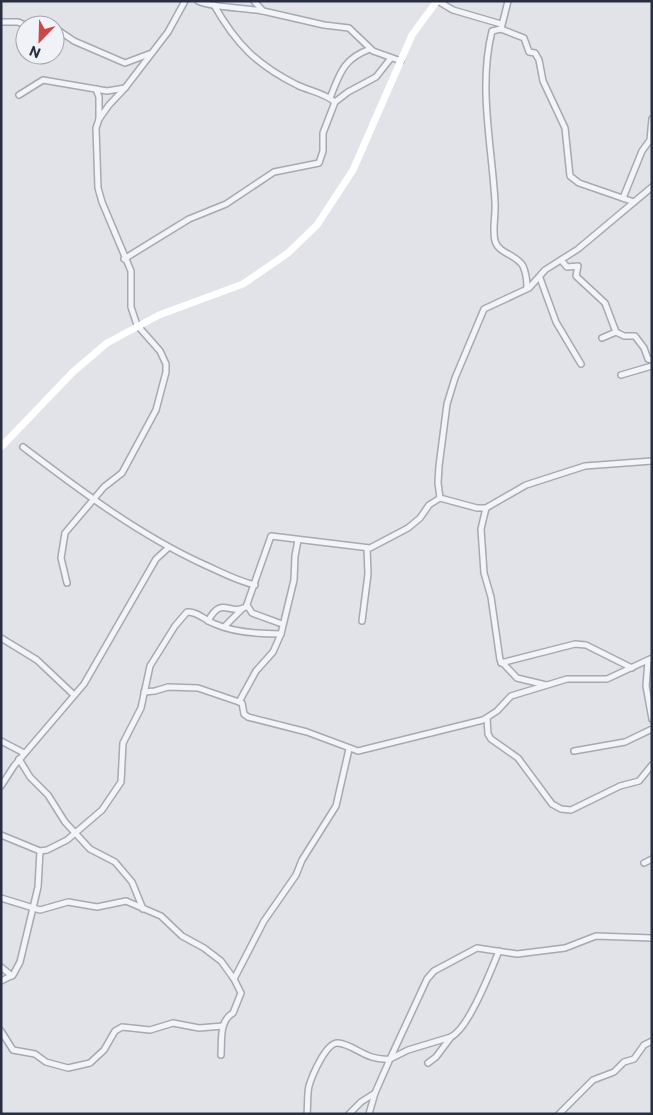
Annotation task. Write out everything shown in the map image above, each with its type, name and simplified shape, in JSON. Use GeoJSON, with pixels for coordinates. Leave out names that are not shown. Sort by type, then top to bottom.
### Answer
{"type":"FeatureCollection","features":[{"type":"Feature","properties":{"kind":"main road"},"geometry":{"type":"LineString","coordinates":[[1,447],[73,372],[106,343],[137,325],[243,284],[288,254],[317,225],[339,196],[353,170],[412,35],[437,1]]}},
{"type":"Feature","properties":{"kind":"street"},"geometry":{"type":"LineString","coordinates":[[99,119],[170,29],[176,14],[185,1]]}},
{"type":"Feature","properties":{"kind":"street"},"geometry":{"type":"LineString","coordinates":[[198,1],[214,5],[241,6],[324,25],[347,27],[370,48],[401,61]]}},
{"type":"Feature","properties":{"kind":"street"},"geometry":{"type":"LineString","coordinates":[[254,1],[263,11]]}},
{"type":"Feature","properties":{"kind":"street"},"geometry":{"type":"LineString","coordinates":[[437,1],[453,10],[501,27],[524,38],[528,52],[535,53],[539,60],[543,81],[565,128],[570,176],[579,183],[634,202]]}},
{"type":"Feature","properties":{"kind":"street"},"geometry":{"type":"LineString","coordinates":[[501,27],[508,1]]}},
{"type":"Feature","properties":{"kind":"street"},"geometry":{"type":"LineString","coordinates":[[214,5],[231,32],[254,60],[295,84],[336,102]]}},
{"type":"Feature","properties":{"kind":"street"},"geometry":{"type":"LineString","coordinates":[[1,22],[15,22]]}},
{"type":"Feature","properties":{"kind":"street"},"geometry":{"type":"LineString","coordinates":[[501,27],[492,31],[488,50],[486,92],[496,204],[494,239],[500,248],[523,266],[528,288]]}},
{"type":"Feature","properties":{"kind":"street"},"geometry":{"type":"LineString","coordinates":[[65,35],[74,41],[125,63],[150,53]]}},
{"type":"Feature","properties":{"kind":"street"},"geometry":{"type":"LineString","coordinates":[[330,98],[345,63],[370,48]]}},
{"type":"Feature","properties":{"kind":"street"},"geometry":{"type":"LineString","coordinates":[[124,259],[189,218],[226,204],[274,172],[319,164],[323,151],[323,133],[336,102],[348,92],[376,77],[391,58]]}},
{"type":"Feature","properties":{"kind":"street"},"geometry":{"type":"LineString","coordinates":[[19,95],[43,80],[96,89],[112,90],[125,88]]}},
{"type":"Feature","properties":{"kind":"street"},"geometry":{"type":"LineString","coordinates":[[67,583],[61,558],[62,538],[104,487],[122,473],[139,439],[150,423],[163,388],[166,364],[154,343],[137,325],[131,307],[131,271],[124,259],[98,188],[96,135],[99,119],[99,97],[96,89]]}},
{"type":"Feature","properties":{"kind":"street"},"geometry":{"type":"LineString","coordinates":[[624,198],[643,148],[650,140],[652,119]]}},
{"type":"Feature","properties":{"kind":"street"},"geometry":{"type":"LineString","coordinates":[[440,498],[438,483],[439,466],[447,404],[481,314],[489,306],[528,288],[540,278],[545,270],[578,249],[652,187]]}},
{"type":"Feature","properties":{"kind":"street"},"geometry":{"type":"LineString","coordinates":[[561,260],[568,267],[578,266],[576,276],[605,304],[616,332]]}},
{"type":"Feature","properties":{"kind":"street"},"geometry":{"type":"LineString","coordinates":[[540,278],[556,322],[581,364]]}},
{"type":"Feature","properties":{"kind":"street"},"geometry":{"type":"LineString","coordinates":[[602,338],[616,332],[636,337],[644,348],[648,359],[652,360]]}},
{"type":"Feature","properties":{"kind":"street"},"geometry":{"type":"LineString","coordinates":[[621,376],[652,366]]}},
{"type":"Feature","properties":{"kind":"street"},"geometry":{"type":"LineString","coordinates":[[23,447],[94,500],[168,548],[244,582],[255,585]]}},
{"type":"Feature","properties":{"kind":"street"},"geometry":{"type":"LineString","coordinates":[[224,628],[247,605],[270,537],[312,540],[367,548],[408,528],[420,518],[429,505],[440,498],[486,508],[526,485],[585,466],[652,461]]}},
{"type":"Feature","properties":{"kind":"street"},"geometry":{"type":"LineString","coordinates":[[486,508],[481,530],[484,573],[491,597],[497,648],[501,663],[517,678],[549,685]]}},
{"type":"Feature","properties":{"kind":"street"},"geometry":{"type":"LineString","coordinates":[[238,702],[256,671],[273,652],[281,634],[294,580],[294,556],[298,540]]}},
{"type":"Feature","properties":{"kind":"street"},"geometry":{"type":"LineString","coordinates":[[1,786],[19,759],[84,684],[156,559],[168,548]]}},
{"type":"Feature","properties":{"kind":"street"},"geometry":{"type":"LineString","coordinates":[[362,621],[368,574],[367,548]]}},
{"type":"Feature","properties":{"kind":"street"},"geometry":{"type":"LineString","coordinates":[[247,605],[252,613],[282,624]]}},
{"type":"Feature","properties":{"kind":"street"},"geometry":{"type":"LineString","coordinates":[[208,620],[214,610],[219,607],[242,609]]}},
{"type":"Feature","properties":{"kind":"street"},"geometry":{"type":"LineString","coordinates":[[1,835],[40,851],[60,845],[102,810],[118,788],[124,765],[123,743],[141,708],[150,666],[183,616],[190,612],[224,628],[260,634],[281,634]]}},
{"type":"Feature","properties":{"kind":"street"},"geometry":{"type":"LineString","coordinates":[[1,638],[37,660],[74,696]]}},
{"type":"Feature","properties":{"kind":"street"},"geometry":{"type":"LineString","coordinates":[[501,663],[575,644],[586,645],[632,668]]}},
{"type":"Feature","properties":{"kind":"street"},"geometry":{"type":"LineString","coordinates":[[144,692],[168,687],[198,688],[244,705],[244,714],[248,717],[312,733],[349,749],[364,750],[487,718],[498,711],[508,697],[567,679],[602,680],[650,660]]}},
{"type":"Feature","properties":{"kind":"street"},"geometry":{"type":"LineString","coordinates":[[650,660],[646,686],[652,719]]}},
{"type":"Feature","properties":{"kind":"street"},"geometry":{"type":"LineString","coordinates":[[487,718],[488,734],[491,739],[518,758],[552,804],[561,809],[571,810],[620,786],[639,781],[652,765]]}},
{"type":"Feature","properties":{"kind":"street"},"geometry":{"type":"LineString","coordinates":[[574,752],[625,742],[652,729]]}},
{"type":"Feature","properties":{"kind":"street"},"geometry":{"type":"LineString","coordinates":[[1,741],[24,753]]}},
{"type":"Feature","properties":{"kind":"street"},"geometry":{"type":"LineString","coordinates":[[234,979],[264,921],[296,875],[302,860],[336,806],[349,749]]}},
{"type":"Feature","properties":{"kind":"street"},"geometry":{"type":"LineString","coordinates":[[19,759],[30,777],[48,795],[65,822],[90,849],[115,862],[132,882],[143,909]]}},
{"type":"Feature","properties":{"kind":"street"},"geometry":{"type":"LineString","coordinates":[[1,981],[12,976],[20,962],[39,883],[40,851]]}},
{"type":"Feature","properties":{"kind":"street"},"geometry":{"type":"LineString","coordinates":[[644,863],[652,859]]}},
{"type":"Feature","properties":{"kind":"street"},"geometry":{"type":"LineString","coordinates":[[1,898],[44,910],[68,902],[97,907],[124,900],[165,919],[182,936],[215,956],[234,979],[241,994],[233,1013],[225,1018],[221,1055]]}},
{"type":"Feature","properties":{"kind":"street"},"geometry":{"type":"LineString","coordinates":[[369,1114],[375,1093],[430,974],[478,948],[517,954],[565,948],[596,936],[652,938]]}},
{"type":"Feature","properties":{"kind":"street"},"geometry":{"type":"LineString","coordinates":[[307,1114],[310,1086],[326,1050],[332,1044],[340,1044],[374,1059],[390,1059],[408,1050],[451,1037],[457,1033],[471,1011],[499,951]]}},
{"type":"Feature","properties":{"kind":"street"},"geometry":{"type":"LineString","coordinates":[[1,967],[12,976]]}},
{"type":"Feature","properties":{"kind":"street"},"geometry":{"type":"LineString","coordinates":[[1,1031],[13,1050],[35,1054],[46,1062],[65,1068],[90,1062],[104,1050],[115,1031],[122,1027],[150,1030],[173,1024],[199,1028],[223,1026]]}},
{"type":"Feature","properties":{"kind":"street"},"geometry":{"type":"LineString","coordinates":[[428,1063],[451,1037]]}},
{"type":"Feature","properties":{"kind":"street"},"geometry":{"type":"LineString","coordinates":[[560,1114],[591,1082],[614,1072],[624,1062],[634,1059],[644,1044],[652,1041]]}},
{"type":"Feature","properties":{"kind":"street"},"geometry":{"type":"LineString","coordinates":[[350,1114],[361,1102],[375,1093]]}}]}
